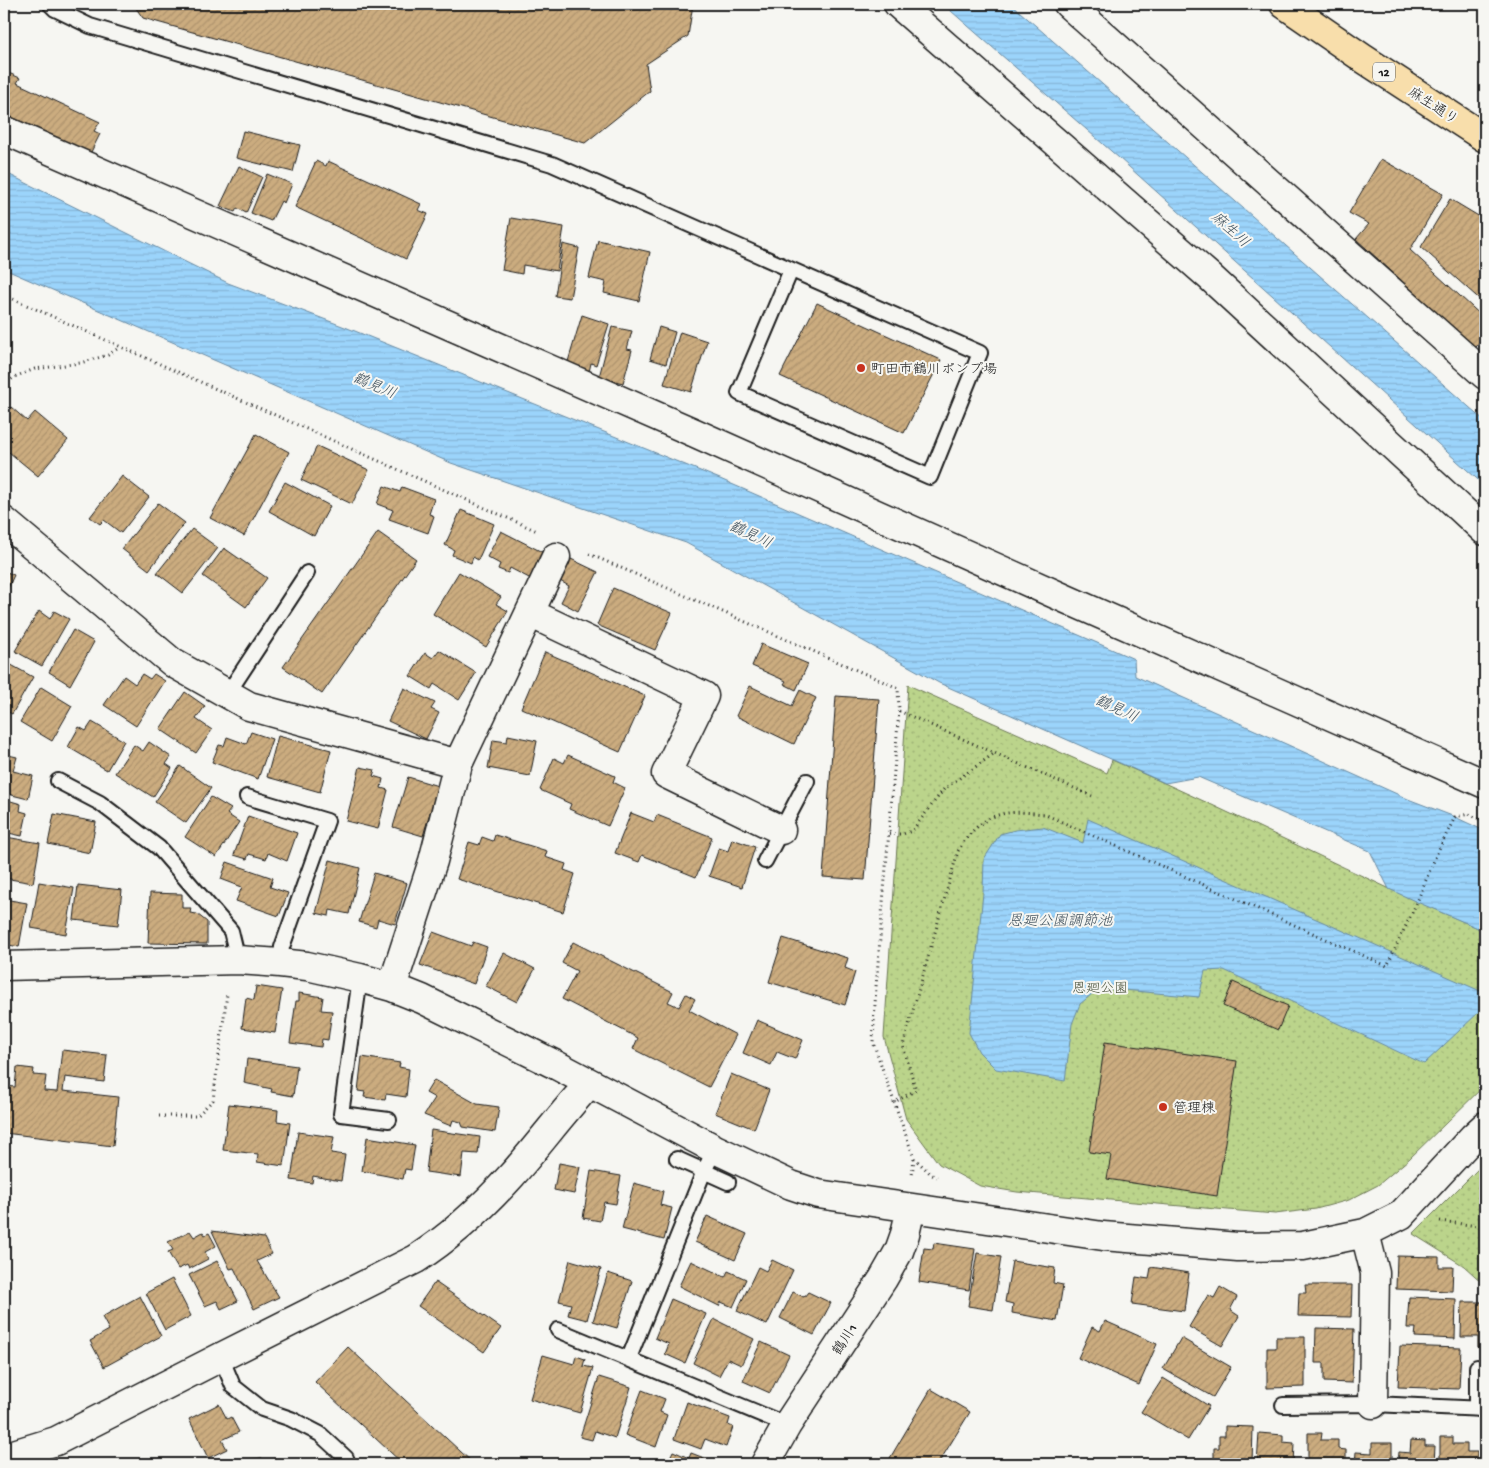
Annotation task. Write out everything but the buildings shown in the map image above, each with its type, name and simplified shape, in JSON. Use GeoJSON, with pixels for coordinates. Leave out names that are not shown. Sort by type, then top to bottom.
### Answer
{"type":"FeatureCollection","features":[{"type":"Feature","properties":{"kind":"main road","name":"麻生通り"},"geometry":{"type":"LineString","coordinates":[[1284,4],[1485,138]]}},
{"type":"Feature","properties":{"kind":"street"},"geometry":{"type":"LineString","coordinates":[[898,4],[1210,277],[1485,531]]}},
{"type":"Feature","properties":{"kind":"street"},"geometry":{"type":"LineString","coordinates":[[1068,4],[1485,375]]}},
{"type":"Feature","properties":{"kind":"street"},"geometry":{"type":"LineString","coordinates":[[4,130],[695,433],[1485,784]]}},
{"type":"Feature","properties":{"kind":"street"},"geometry":{"type":"LineString","coordinates":[[4,521],[173,663],[250,706],[458,764]]}},
{"type":"Feature","properties":{"kind":"street"},"geometry":{"type":"LineString","coordinates":[[392,987],[434,861],[458,764],[556,557]]}},
{"type":"Feature","properties":{"kind":"street"},"geometry":{"type":"LineString","coordinates":[[530,613],[704,696],[666,774],[781,830]]}},
{"type":"Feature","properties":{"kind":"street"},"geometry":{"type":"LineString","coordinates":[[4,966],[235,960],[280,962],[360,978],[392,987],[422,999],[556,1066],[589,1084],[710,1160],[818,1194],[1103,1236],[1238,1247],[1303,1246],[1365,1233],[1401,1215],[1485,1126]]}},
{"type":"Feature","properties":{"kind":"street"},"geometry":{"type":"LineString","coordinates":[[4,1457],[56,1441],[416,1259],[437,1246],[512,1175],[589,1084]]}},
{"type":"Feature","properties":{"kind":"street","name":"鶴川1"},"geometry":{"type":"LineString","coordinates":[[765,1464],[787,1425],[883,1279],[899,1251],[911,1208]]}},
{"type":"Feature","properties":{"kind":"street"},"geometry":{"type":"LineString","coordinates":[[1365,1233],[1375,1273],[1373,1404]]}},
{"type":"Feature","properties":{"kind":"lane"},"geometry":{"type":"LineString","coordinates":[[50,4],[90,26],[552,164],[791,270],[980,354],[930,477],[739,393],[791,270]]}},
{"type":"Feature","properties":{"kind":"lane"},"geometry":{"type":"LineString","coordinates":[[228,694],[306,574]]}},
{"type":"Feature","properties":{"kind":"lane"},"geometry":{"type":"LineString","coordinates":[[58,781],[100,803],[159,848],[231,931],[235,960]]}},
{"type":"Feature","properties":{"kind":"lane"},"geometry":{"type":"LineString","coordinates":[[765,862],[807,781]]}},
{"type":"Feature","properties":{"kind":"lane"},"geometry":{"type":"LineString","coordinates":[[247,797],[327,821],[282,947],[280,962]]}},
{"type":"Feature","properties":{"kind":"lane"},"geometry":{"type":"LineString","coordinates":[[360,978],[341,1114],[390,1120]]}},
{"type":"Feature","properties":{"kind":"lane"},"geometry":{"type":"LineString","coordinates":[[678,1158],[710,1160],[728,1182]]}},
{"type":"Feature","properties":{"kind":"lane"},"geometry":{"type":"LineString","coordinates":[[629,1358],[710,1160]]}},
{"type":"Feature","properties":{"kind":"lane"},"geometry":{"type":"LineString","coordinates":[[558,1330],[787,1425]]}},
{"type":"Feature","properties":{"kind":"lane"},"geometry":{"type":"LineString","coordinates":[[220,1357],[233,1386],[262,1408],[291,1419],[320,1434],[346,1458],[348,1464]]}},
{"type":"Feature","properties":{"kind":"lane"},"geometry":{"type":"LineString","coordinates":[[1283,1404],[1373,1404],[1481,1409],[1477,1367]]}},
{"type":"Feature","properties":{"kind":"path"},"geometry":{"type":"LineString","coordinates":[[4,386],[14,377],[35,369],[80,363],[108,355],[120,347]]}},
{"type":"Feature","properties":{"kind":"path"},"geometry":{"type":"LineString","coordinates":[[898,711],[1092,796]]}},
{"type":"Feature","properties":{"kind":"path"},"geometry":{"type":"LineString","coordinates":[[889,834],[903,834],[912,831],[944,789],[996,753]]}},
{"type":"Feature","properties":{"kind":"path"},"geometry":{"type":"LineString","coordinates":[[893,1103],[916,1090],[904,1046],[958,851],[967,835],[992,816],[1026,812],[1044,814],[1387,966],[1455,817],[1469,814],[1485,822]]}},
{"type":"Feature","properties":{"kind":"path"},"geometry":{"type":"LineString","coordinates":[[159,1116],[197,1116],[213,1100],[235,960]]}},
{"type":"Feature","properties":{"kind":"path"},"geometry":{"type":"LineString","coordinates":[[1436,1221],[1485,1227]]}},
{"type":"Feature","properties":{"kind":"green space","name":"恩廻公園"},"geometry":{"type":"Polygon","coordinates":[[[908,685],[1107,773],[1112,760],[1206,802],[1391,890],[1485,931],[1485,1085],[1409,1159],[1378,1185],[1349,1200],[1316,1209],[1275,1214],[1017,1192],[980,1186],[939,1164],[906,1119],[884,1037],[908,685]]]}},
{"type":"Feature","properties":{"kind":"green space"},"geometry":{"type":"Polygon","coordinates":[[[1485,1162],[1485,1285],[1464,1266],[1413,1234],[1485,1162]]]}},
{"type":"Feature","properties":{"kind":"water","name":"麻生川"},"geometry":{"type":"Polygon","coordinates":[[[943,4],[1011,4],[1485,421],[1485,486],[1119,158],[943,4]]]}},
{"type":"Feature","properties":{"kind":"water","name":"鶴見川"},"geometry":{"type":"Polygon","coordinates":[[[4,172],[228,283],[345,327],[720,479],[1134,659],[1135,676],[1408,799],[1485,831],[1485,931],[1389,889],[1370,851],[1198,777],[1165,783],[939,683],[686,543],[451,463],[4,269],[4,172]]]}},
{"type":"Feature","properties":{"kind":"water","name":"恩廻公園調節池"},"geometry":{"type":"Polygon","coordinates":[[[1088,819],[1485,993],[1485,1001],[1479,1012],[1424,1064],[1224,970],[1205,971],[1199,997],[1113,989],[1092,994],[1080,1004],[1072,1024],[1065,1081],[996,1069],[979,1052],[969,1033],[983,893],[984,859],[1000,834],[1015,830],[1043,827],[1083,843],[1088,819]]]}},
{"type":"Feature","properties":{"kind":"place","name":"町田市鶴川ポンプ場"},"geometry":{"type":"Point","coordinates":[861,368]}},
{"type":"Feature","properties":{"kind":"place","name":"管理棟"},"geometry":{"type":"Point","coordinates":[1163,1107]}}]}
